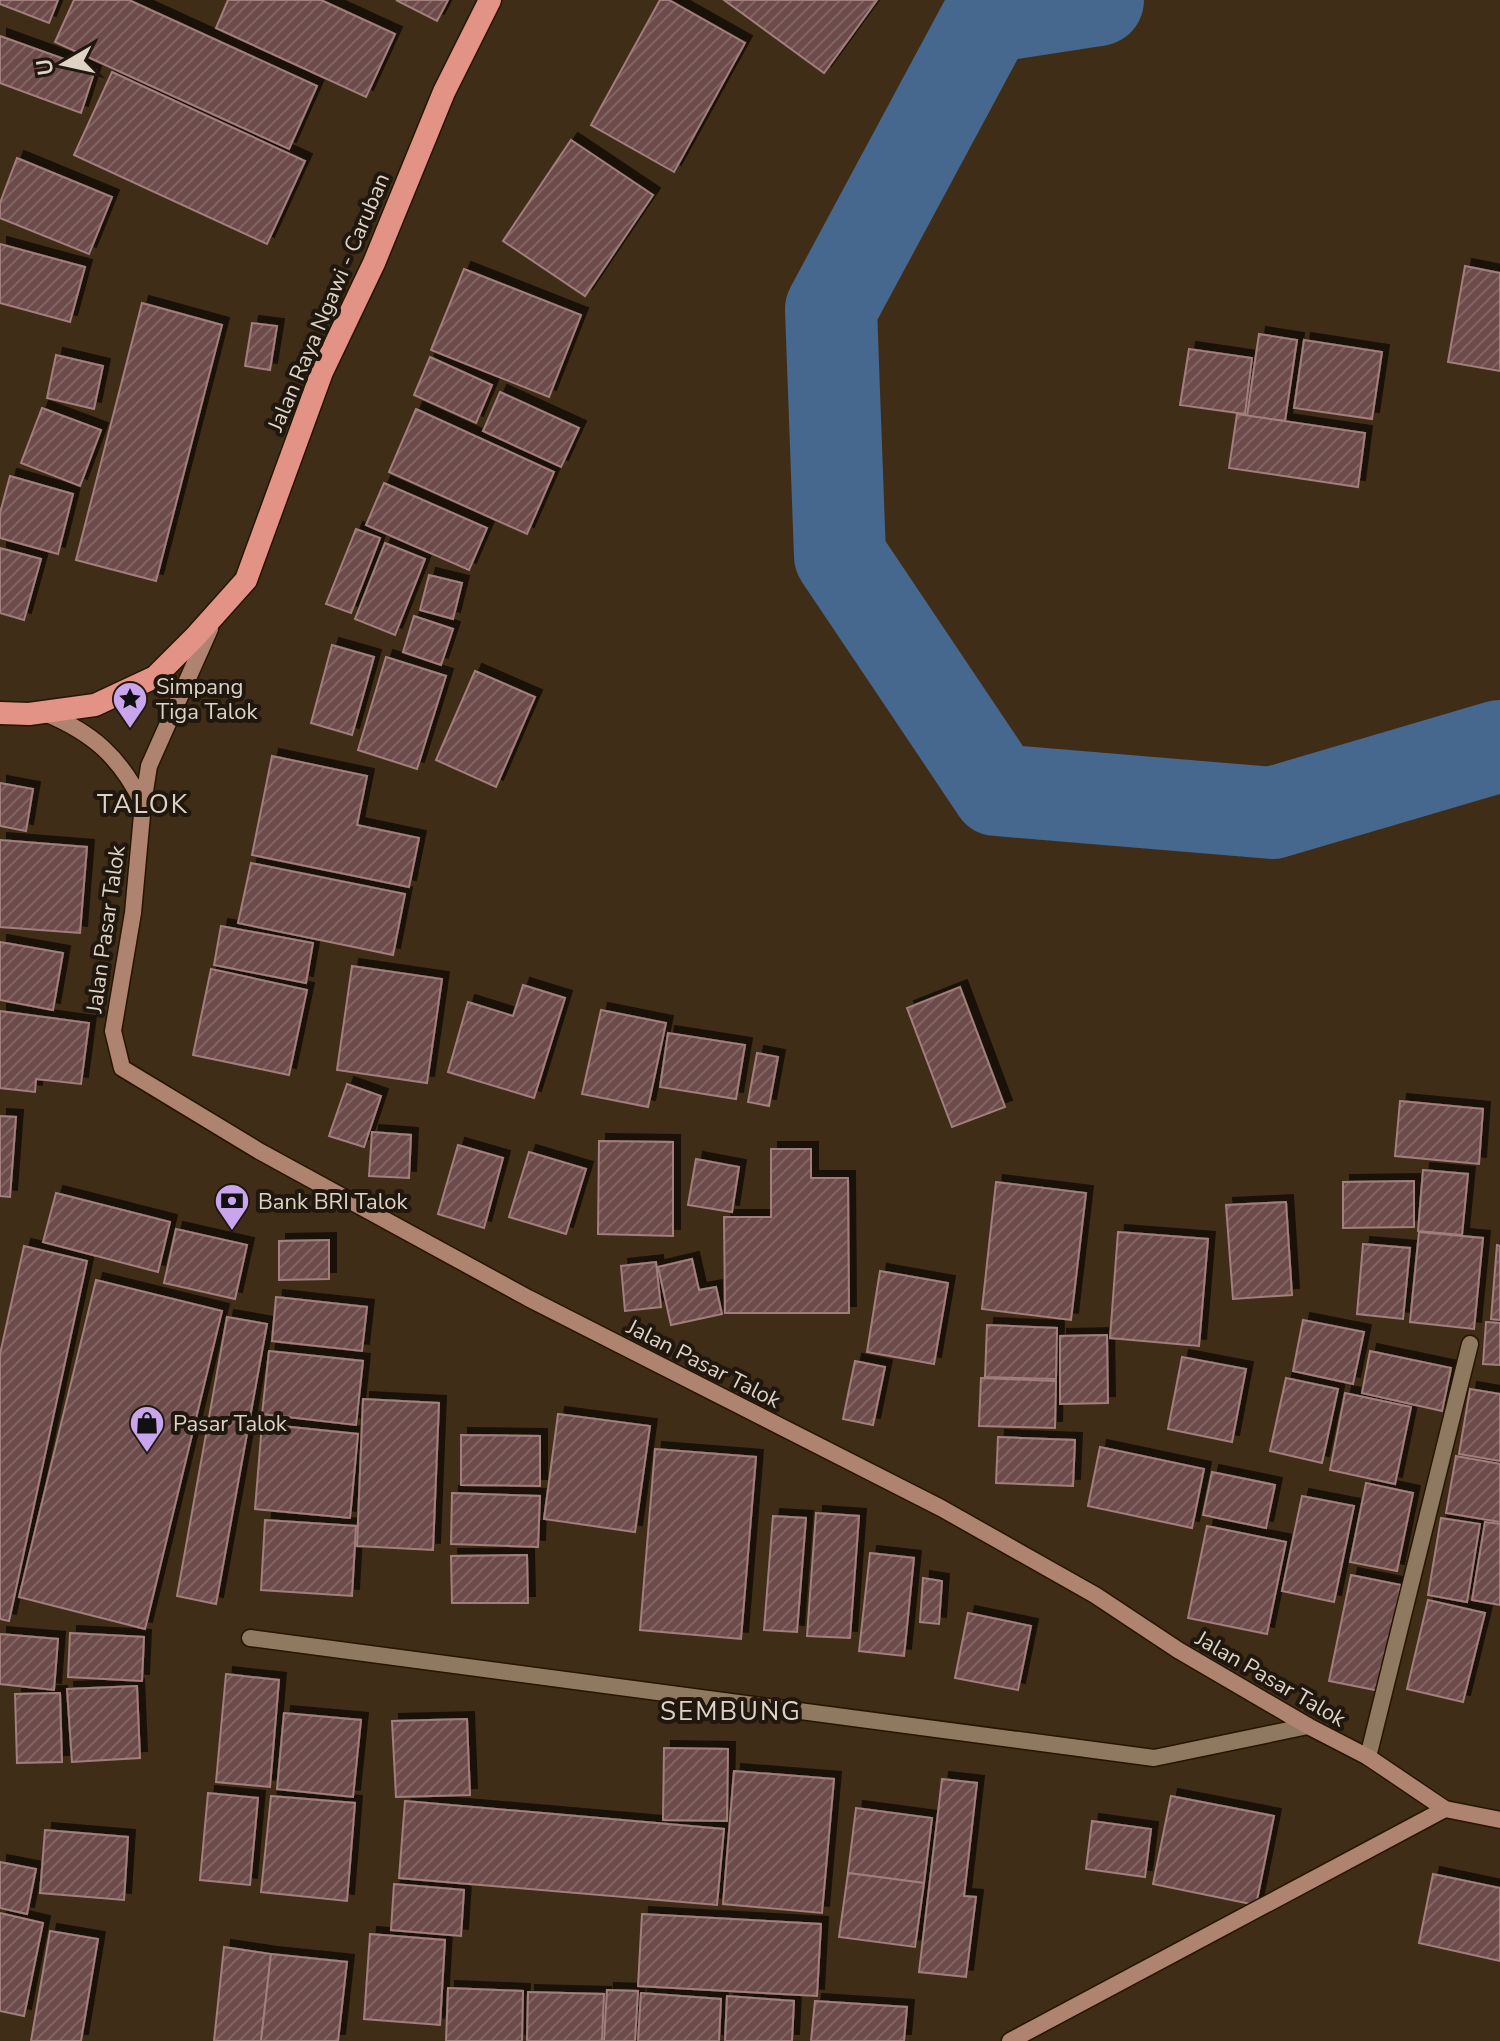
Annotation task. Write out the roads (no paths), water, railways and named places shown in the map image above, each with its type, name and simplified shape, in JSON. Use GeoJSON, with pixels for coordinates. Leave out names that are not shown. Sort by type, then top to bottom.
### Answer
{"type":"FeatureCollection","features":[{"type":"Feature","properties":{"kind":"highway","name":"Jalan Raya Ngawi - Caruban"},"geometry":{"type":"LineString","coordinates":[[0,713],[44,712],[95,705],[155,677],[246,580],[322,372],[374,263],[444,92],[490,0]]}},
{"type":"Feature","properties":{"kind":"main road","name":"Jalan Pasar Talok"},"geometry":{"type":"LineString","coordinates":[[217,613],[149,766],[133,913],[113,1031],[122,1068],[259,1151],[528,1298],[954,1515],[1095,1595],[1178,1650],[1308,1726],[1368,1757],[1445,1809],[1500,1820]]}},
{"type":"Feature","properties":{"kind":"main road"},"geometry":{"type":"LineString","coordinates":[[44,712],[75,725],[94,738],[130,778],[143,804]]}},
{"type":"Feature","properties":{"kind":"main road"},"geometry":{"type":"LineString","coordinates":[[1010,2041],[1445,1809]]}},
{"type":"Feature","properties":{"kind":"street"},"geometry":{"type":"LineString","coordinates":[[1368,1757],[1470,1344]]}},
{"type":"Feature","properties":{"kind":"street"},"geometry":{"type":"LineString","coordinates":[[250,1638],[1154,1758],[1308,1726]]}},
{"type":"Feature","properties":{"kind":"waterway"},"geometry":{"type":"LineString","coordinates":[[1098,0],[988,17],[831,309],[840,556],[997,790],[1272,813],[1500,746]]}},
{"type":"Feature","properties":{"kind":"place","name":"Simpang Tiga Talok"},"geometry":{"type":"Point","coordinates":[130,730]}},
{"type":"Feature","properties":{"kind":"place","name":"Bank BRI Talok"},"geometry":{"type":"Point","coordinates":[232,1232]}},
{"type":"Feature","properties":{"kind":"place","name":"Pasar Talok"},"geometry":{"type":"Point","coordinates":[147,1454]}},
{"type":"Feature","properties":{"kind":"district","name":"TALOK"},"geometry":{"type":"Point","coordinates":[143,804]}},
{"type":"Feature","properties":{"kind":"district","name":"SEMBUNG"},"geometry":{"type":"Point","coordinates":[731,1711]}}]}
